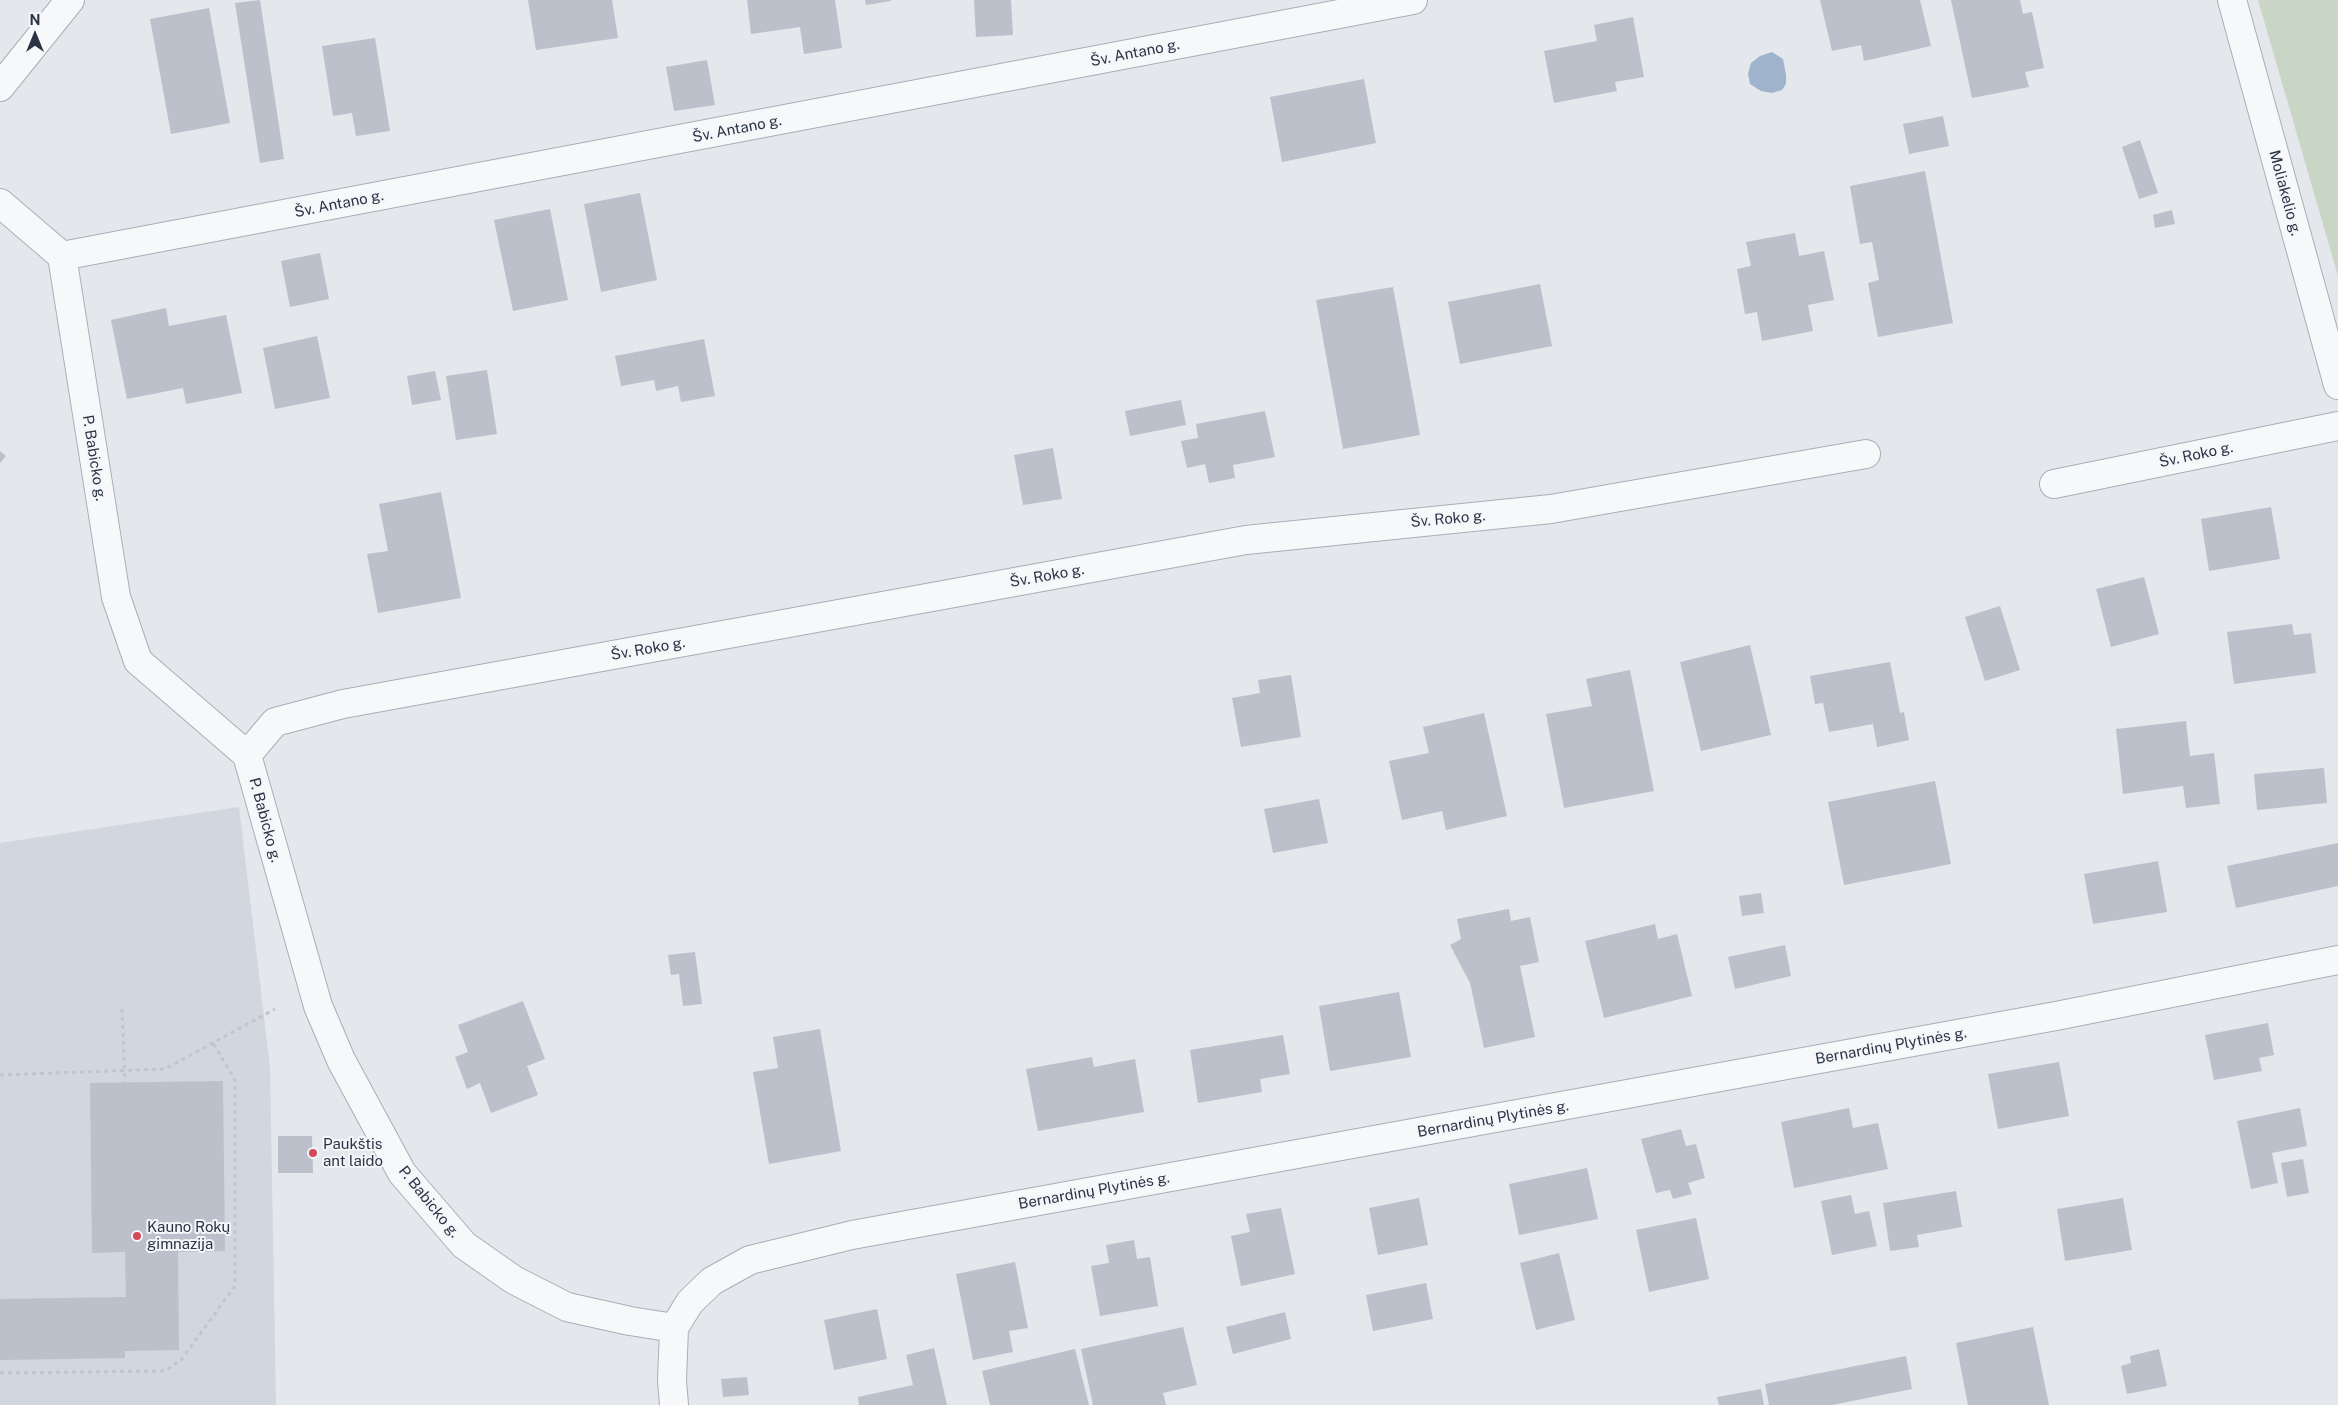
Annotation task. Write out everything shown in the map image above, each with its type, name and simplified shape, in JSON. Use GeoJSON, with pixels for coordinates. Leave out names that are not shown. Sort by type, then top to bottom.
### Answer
{"type":"FeatureCollection","features":[{"type":"Feature","properties":{"kind":"street"},"geometry":{"type":"LineString","coordinates":[[0,86],[70,0]]}},
{"type":"Feature","properties":{"kind":"street","name":"Šv. Antano g."},"geometry":{"type":"LineString","coordinates":[[62,256],[1413,0]]}},
{"type":"Feature","properties":{"kind":"street","name":"Moliakelio g."},"geometry":{"type":"LineString","coordinates":[[2232,0],[2338,385]]}},
{"type":"Feature","properties":{"kind":"street"},"geometry":{"type":"LineString","coordinates":[[0,203],[62,256]]}},
{"type":"Feature","properties":{"kind":"street","name":"P. Babicko g."},"geometry":{"type":"LineString","coordinates":[[62,256],[116,596],[138,661],[247,754],[318,1006],[341,1060],[402,1173],[464,1245],[514,1280],[567,1307],[630,1321],[674,1328]]}},
{"type":"Feature","properties":{"kind":"street","name":"Šv. Roko g."},"geometry":{"type":"LineString","coordinates":[[2054,484],[2338,426]]}},
{"type":"Feature","properties":{"kind":"street","name":"Šv. Roko g."},"geometry":{"type":"LineString","coordinates":[[247,754],[276,722],[343,704],[1246,540],[1551,509],[1866,454]]}},
{"type":"Feature","properties":{"kind":"street","name":"Bernardinų Plytinės g."},"geometry":{"type":"LineString","coordinates":[[674,1328],[690,1302],[712,1281],[750,1260],[852,1236],[2056,1016],[2338,960]]}},
{"type":"Feature","properties":{"kind":"street"},"geometry":{"type":"LineString","coordinates":[[674,1328],[672,1381],[674,1405]]}},
{"type":"Feature","properties":{"kind":"path"},"geometry":{"type":"LineString","coordinates":[[122,1009],[125,1082]]}},
{"type":"Feature","properties":{"kind":"path"},"geometry":{"type":"LineString","coordinates":[[0,1075],[165,1069],[276,1009]]}},
{"type":"Feature","properties":{"kind":"path"},"geometry":{"type":"LineString","coordinates":[[0,1373],[165,1370],[181,1360],[235,1286],[235,1080],[213,1043]]}},
{"type":"Feature","properties":{"kind":"shaded area","name":"Kauno Rokų gimnazija"},"geometry":{"type":"Polygon","coordinates":[[[239,807],[270,1067],[276,1405],[0,1405],[0,843],[239,807]]]}},
{"type":"Feature","properties":{"kind":"green space"},"geometry":{"type":"Polygon","coordinates":[[[2258,0],[2338,0],[2338,276],[2258,0]]]}},
{"type":"Feature","properties":{"kind":"water"},"geometry":{"type":"Polygon","coordinates":[[[1772,52],[1783,59],[1786,84],[1782,90],[1772,93],[1761,91],[1750,84],[1748,74],[1751,63],[1760,56],[1772,52]]]}},
{"type":"Feature","properties":{"kind":"building"},"geometry":{"type":"Polygon","coordinates":[[[260,0],[284,159],[260,163],[235,3],[260,0]]]}},
{"type":"Feature","properties":{"kind":"building"},"geometry":{"type":"Polygon","coordinates":[[[528,0],[612,0],[618,38],[536,50],[528,0]]]}},
{"type":"Feature","properties":{"kind":"building"},"geometry":{"type":"Polygon","coordinates":[[[747,0],[835,0],[842,48],[804,54],[800,27],[751,34],[747,0]]]}},
{"type":"Feature","properties":{"kind":"building"},"geometry":{"type":"Polygon","coordinates":[[[865,0],[891,0],[891,1],[866,5],[865,0]]]}},
{"type":"Feature","properties":{"kind":"building"},"geometry":{"type":"Polygon","coordinates":[[[974,0],[1011,0],[1013,35],[976,37],[974,0]]]}},
{"type":"Feature","properties":{"kind":"building"},"geometry":{"type":"Polygon","coordinates":[[[1820,0],[1920,0],[1931,46],[1864,61],[1861,45],[1832,51],[1820,0]]]}},
{"type":"Feature","properties":{"kind":"building"},"geometry":{"type":"Polygon","coordinates":[[[1951,0],[2020,0],[2023,14],[2032,12],[2044,68],[2025,72],[2029,87],[1972,98],[1951,0]]]}},
{"type":"Feature","properties":{"kind":"building"},"geometry":{"type":"Polygon","coordinates":[[[209,8],[230,123],[171,134],[150,19],[209,8]]]}},
{"type":"Feature","properties":{"kind":"building"},"geometry":{"type":"Polygon","coordinates":[[[1633,17],[1644,77],[1615,82],[1617,91],[1554,103],[1544,51],[1597,41],[1594,25],[1633,17]]]}},
{"type":"Feature","properties":{"kind":"building"},"geometry":{"type":"Polygon","coordinates":[[[375,38],[390,131],[356,136],[352,113],[333,116],[322,46],[375,38]]]}},
{"type":"Feature","properties":{"kind":"building"},"geometry":{"type":"Polygon","coordinates":[[[707,60],[715,105],[674,111],[666,67],[707,60]]]}},
{"type":"Feature","properties":{"kind":"building"},"geometry":{"type":"Polygon","coordinates":[[[1364,79],[1376,143],[1282,162],[1270,97],[1364,79]]]}},
{"type":"Feature","properties":{"kind":"building"},"geometry":{"type":"Polygon","coordinates":[[[1943,116],[1949,146],[1909,154],[1903,124],[1943,116]]]}},
{"type":"Feature","properties":{"kind":"building"},"geometry":{"type":"Polygon","coordinates":[[[2140,140],[2158,193],[2139,199],[2122,147],[2140,140]]]}},
{"type":"Feature","properties":{"kind":"building"},"geometry":{"type":"Polygon","coordinates":[[[1925,171],[1953,323],[1878,337],[1868,283],[1879,280],[1872,242],[1860,244],[1850,186],[1925,171]]]}},
{"type":"Feature","properties":{"kind":"building"},"geometry":{"type":"Polygon","coordinates":[[[640,193],[657,280],[601,292],[584,204],[640,193]]]}},
{"type":"Feature","properties":{"kind":"building"},"geometry":{"type":"Polygon","coordinates":[[[550,209],[568,300],[513,311],[494,220],[550,209]]]}},
{"type":"Feature","properties":{"kind":"building"},"geometry":{"type":"Polygon","coordinates":[[[2172,210],[2175,224],[2155,228],[2153,215],[2172,210]]]}},
{"type":"Feature","properties":{"kind":"building"},"geometry":{"type":"Polygon","coordinates":[[[1795,233],[1799,256],[1824,251],[1834,300],[1808,305],[1813,331],[1762,341],[1757,312],[1745,314],[1737,269],[1751,266],[1746,242],[1795,233]]]}},
{"type":"Feature","properties":{"kind":"building"},"geometry":{"type":"Polygon","coordinates":[[[320,253],[329,299],[290,307],[281,261],[320,253]]]}},
{"type":"Feature","properties":{"kind":"building"},"geometry":{"type":"Polygon","coordinates":[[[1540,284],[1552,346],[1460,364],[1448,302],[1540,284]]]}},
{"type":"Feature","properties":{"kind":"building"},"geometry":{"type":"Polygon","coordinates":[[[1393,287],[1420,435],[1343,449],[1316,300],[1393,287]]]}},
{"type":"Feature","properties":{"kind":"building"},"geometry":{"type":"Polygon","coordinates":[[[166,308],[169,326],[226,315],[242,393],[186,404],[183,388],[127,399],[111,320],[166,308]]]}},
{"type":"Feature","properties":{"kind":"building"},"geometry":{"type":"Polygon","coordinates":[[[317,336],[330,398],[275,409],[263,348],[317,336]]]}},
{"type":"Feature","properties":{"kind":"building"},"geometry":{"type":"Polygon","coordinates":[[[704,339],[715,396],[681,402],[678,386],[656,391],[654,380],[621,386],[615,356],[704,339]]]}},
{"type":"Feature","properties":{"kind":"building"},"geometry":{"type":"Polygon","coordinates":[[[487,370],[497,434],[456,440],[446,376],[487,370]]]}},
{"type":"Feature","properties":{"kind":"building"},"geometry":{"type":"Polygon","coordinates":[[[435,371],[441,400],[412,405],[407,376],[435,371]]]}},
{"type":"Feature","properties":{"kind":"building"},"geometry":{"type":"Polygon","coordinates":[[[1181,400],[1186,425],[1130,436],[1125,411],[1181,400]]]}},
{"type":"Feature","properties":{"kind":"building"},"geometry":{"type":"Polygon","coordinates":[[[1265,411],[1275,457],[1233,465],[1235,478],[1209,483],[1205,464],[1187,468],[1181,441],[1198,438],[1196,424],[1265,411]]]}},
{"type":"Feature","properties":{"kind":"building"},"geometry":{"type":"Polygon","coordinates":[[[1053,448],[1062,499],[1023,505],[1014,455],[1053,448]]]}},
{"type":"Feature","properties":{"kind":"building"},"geometry":{"type":"Polygon","coordinates":[[[0,451],[6,456],[0,463],[0,451]]]}},
{"type":"Feature","properties":{"kind":"building"},"geometry":{"type":"Polygon","coordinates":[[[441,492],[461,598],[378,613],[367,554],[388,551],[379,504],[441,492]]]}},
{"type":"Feature","properties":{"kind":"building"},"geometry":{"type":"Polygon","coordinates":[[[2271,507],[2280,559],[2209,571],[2201,519],[2271,507]]]}},
{"type":"Feature","properties":{"kind":"building"},"geometry":{"type":"Polygon","coordinates":[[[2144,577],[2159,634],[2111,647],[2096,589],[2144,577]]]}},
{"type":"Feature","properties":{"kind":"building"},"geometry":{"type":"Polygon","coordinates":[[[2000,606],[2020,670],[1985,681],[1965,617],[2000,606]]]}},
{"type":"Feature","properties":{"kind":"building"},"geometry":{"type":"Polygon","coordinates":[[[2292,624],[2294,635],[2311,633],[2316,673],[2234,684],[2227,632],[2292,624]]]}},
{"type":"Feature","properties":{"kind":"building"},"geometry":{"type":"Polygon","coordinates":[[[1750,645],[1771,735],[1701,751],[1680,662],[1750,645]]]}},
{"type":"Feature","properties":{"kind":"building"},"geometry":{"type":"Polygon","coordinates":[[[1890,662],[1900,713],[1904,712],[1909,740],[1877,747],[1873,724],[1829,732],[1823,703],[1815,704],[1810,676],[1890,662]]]}},
{"type":"Feature","properties":{"kind":"building"},"geometry":{"type":"Polygon","coordinates":[[[1630,670],[1654,791],[1564,808],[1546,714],[1592,706],[1586,679],[1630,670]]]}},
{"type":"Feature","properties":{"kind":"building"},"geometry":{"type":"Polygon","coordinates":[[[1291,675],[1301,737],[1241,747],[1232,698],[1260,693],[1258,680],[1291,675]]]}},
{"type":"Feature","properties":{"kind":"building"},"geometry":{"type":"Polygon","coordinates":[[[1484,713],[1507,816],[1446,830],[1442,811],[1402,820],[1389,761],[1429,753],[1423,727],[1484,713]]]}},
{"type":"Feature","properties":{"kind":"building"},"geometry":{"type":"Polygon","coordinates":[[[2186,721],[2190,756],[2214,753],[2220,804],[2186,808],[2183,786],[2123,794],[2116,729],[2186,721]]]}},
{"type":"Feature","properties":{"kind":"building"},"geometry":{"type":"Polygon","coordinates":[[[2324,768],[2327,803],[2257,810],[2254,774],[2324,768]]]}},
{"type":"Feature","properties":{"kind":"building"},"geometry":{"type":"Polygon","coordinates":[[[1935,781],[1951,864],[1844,885],[1828,802],[1935,781]]]}},
{"type":"Feature","properties":{"kind":"building"},"geometry":{"type":"Polygon","coordinates":[[[1319,799],[1328,843],[1273,853],[1264,809],[1319,799]]]}},
{"type":"Feature","properties":{"kind":"building"},"geometry":{"type":"Polygon","coordinates":[[[2338,843],[2338,886],[2236,908],[2227,866],[2338,843]]]}},
{"type":"Feature","properties":{"kind":"building"},"geometry":{"type":"Polygon","coordinates":[[[2158,861],[2167,912],[2093,924],[2084,874],[2158,861]]]}},
{"type":"Feature","properties":{"kind":"building"},"geometry":{"type":"Polygon","coordinates":[[[1761,893],[1764,913],[1742,916],[1739,896],[1761,893]]]}},
{"type":"Feature","properties":{"kind":"building"},"geometry":{"type":"Polygon","coordinates":[[[1509,909],[1511,921],[1530,917],[1539,962],[1520,966],[1535,1037],[1484,1048],[1470,983],[1450,945],[1461,939],[1457,919],[1509,909]]]}},
{"type":"Feature","properties":{"kind":"building"},"geometry":{"type":"Polygon","coordinates":[[[1655,924],[1658,939],[1677,934],[1692,996],[1604,1018],[1585,941],[1655,924]]]}},
{"type":"Feature","properties":{"kind":"building"},"geometry":{"type":"Polygon","coordinates":[[[1785,945],[1791,976],[1735,989],[1728,957],[1785,945]]]}},
{"type":"Feature","properties":{"kind":"building"},"geometry":{"type":"Polygon","coordinates":[[[695,952],[702,1004],[683,1006],[679,974],[671,975],[668,955],[695,952]]]}},
{"type":"Feature","properties":{"kind":"building"},"geometry":{"type":"Polygon","coordinates":[[[1399,992],[1411,1057],[1330,1071],[1319,1006],[1399,992]]]}},
{"type":"Feature","properties":{"kind":"building"},"geometry":{"type":"Polygon","coordinates":[[[523,1001],[545,1059],[527,1066],[538,1095],[491,1113],[480,1083],[467,1089],[455,1057],[468,1052],[458,1025],[523,1001]]]}},
{"type":"Feature","properties":{"kind":"building"},"geometry":{"type":"Polygon","coordinates":[[[2268,1023],[2274,1055],[2259,1058],[2262,1071],[2214,1080],[2205,1035],[2268,1023]]]}},
{"type":"Feature","properties":{"kind":"building"},"geometry":{"type":"Polygon","coordinates":[[[820,1029],[841,1151],[769,1164],[753,1072],[778,1068],[773,1037],[820,1029]]]}},
{"type":"Feature","properties":{"kind":"building"},"geometry":{"type":"Polygon","coordinates":[[[1283,1035],[1290,1074],[1260,1079],[1262,1092],[1198,1103],[1190,1050],[1283,1035]]]}},
{"type":"Feature","properties":{"kind":"building"},"geometry":{"type":"Polygon","coordinates":[[[1092,1057],[1094,1067],[1135,1059],[1144,1112],[1038,1131],[1026,1069],[1092,1057]]]}},
{"type":"Feature","properties":{"kind":"building"},"geometry":{"type":"Polygon","coordinates":[[[2059,1062],[2069,1116],[1998,1129],[1988,1074],[2059,1062]]]}},
{"type":"Feature","properties":{"kind":"building"},"geometry":{"type":"Polygon","coordinates":[[[223,1081],[225,1251],[178,1252],[179,1350],[125,1351],[125,1358],[0,1360],[0,1299],[126,1297],[125,1252],[92,1253],[90,1083],[223,1081]]]}},
{"type":"Feature","properties":{"kind":"building"},"geometry":{"type":"Polygon","coordinates":[[[1849,1108],[1853,1128],[1878,1123],[1888,1169],[1794,1188],[1781,1122],[1849,1108]]]}},
{"type":"Feature","properties":{"kind":"building"},"geometry":{"type":"Polygon","coordinates":[[[2300,1108],[2307,1146],[2272,1153],[2278,1183],[2251,1189],[2237,1121],[2300,1108]]]}},
{"type":"Feature","properties":{"kind":"building"},"geometry":{"type":"Polygon","coordinates":[[[1681,1129],[1686,1146],[1696,1144],[1705,1178],[1688,1183],[1692,1194],[1673,1199],[1670,1190],[1656,1193],[1641,1139],[1681,1129]]]}},
{"type":"Feature","properties":{"kind":"building"},"geometry":{"type":"Polygon","coordinates":[[[278,1136],[312,1136],[313,1173],[278,1173],[278,1136]]]}},
{"type":"Feature","properties":{"kind":"building"},"geometry":{"type":"Polygon","coordinates":[[[2303,1159],[2309,1193],[2287,1197],[2281,1163],[2303,1159]]]}},
{"type":"Feature","properties":{"kind":"building"},"geometry":{"type":"Polygon","coordinates":[[[1587,1168],[1598,1219],[1519,1235],[1509,1184],[1587,1168]]]}},
{"type":"Feature","properties":{"kind":"building"},"geometry":{"type":"Polygon","coordinates":[[[1956,1191],[1962,1227],[1917,1235],[1919,1247],[1890,1251],[1883,1203],[1956,1191]]]}},
{"type":"Feature","properties":{"kind":"building"},"geometry":{"type":"Polygon","coordinates":[[[1851,1195],[1855,1214],[1869,1211],[1877,1246],[1832,1255],[1821,1201],[1851,1195]]]}},
{"type":"Feature","properties":{"kind":"building"},"geometry":{"type":"Polygon","coordinates":[[[1419,1198],[1428,1245],[1378,1255],[1369,1208],[1419,1198]]]}},
{"type":"Feature","properties":{"kind":"building"},"geometry":{"type":"Polygon","coordinates":[[[2123,1198],[2132,1250],[2065,1261],[2057,1209],[2123,1198]]]}},
{"type":"Feature","properties":{"kind":"building"},"geometry":{"type":"Polygon","coordinates":[[[1281,1208],[1295,1274],[1241,1286],[1231,1236],[1250,1232],[1246,1214],[1281,1208]]]}},
{"type":"Feature","properties":{"kind":"building"},"geometry":{"type":"Polygon","coordinates":[[[1696,1218],[1709,1279],[1649,1292],[1636,1230],[1696,1218]]]}},
{"type":"Feature","properties":{"kind":"building"},"geometry":{"type":"Polygon","coordinates":[[[1134,1240],[1137,1259],[1150,1257],[1158,1306],[1100,1316],[1091,1266],[1109,1263],[1106,1245],[1134,1240]]]}},
{"type":"Feature","properties":{"kind":"building"},"geometry":{"type":"Polygon","coordinates":[[[1559,1253],[1575,1320],[1536,1330],[1520,1263],[1559,1253]]]}},
{"type":"Feature","properties":{"kind":"building"},"geometry":{"type":"Polygon","coordinates":[[[1015,1262],[1028,1328],[1009,1331],[1013,1352],[973,1360],[956,1274],[1015,1262]]]}},
{"type":"Feature","properties":{"kind":"building"},"geometry":{"type":"Polygon","coordinates":[[[1426,1283],[1433,1319],[1373,1331],[1366,1295],[1426,1283]]]}},
{"type":"Feature","properties":{"kind":"building"},"geometry":{"type":"Polygon","coordinates":[[[877,1309],[887,1359],[834,1370],[824,1320],[877,1309]]]}},
{"type":"Feature","properties":{"kind":"building"},"geometry":{"type":"Polygon","coordinates":[[[1285,1312],[1291,1339],[1233,1354],[1226,1327],[1285,1312]]]}},
{"type":"Feature","properties":{"kind":"building"},"geometry":{"type":"Polygon","coordinates":[[[1183,1327],[1197,1385],[1163,1393],[1166,1405],[1093,1405],[1081,1349],[1183,1327]]]}},
{"type":"Feature","properties":{"kind":"building"},"geometry":{"type":"Polygon","coordinates":[[[2033,1327],[2049,1405],[1968,1405],[1956,1343],[2033,1327]]]}},
{"type":"Feature","properties":{"kind":"building"},"geometry":{"type":"Polygon","coordinates":[[[934,1348],[947,1405],[859,1405],[858,1397],[913,1385],[906,1355],[934,1348]]]}},
{"type":"Feature","properties":{"kind":"building"},"geometry":{"type":"Polygon","coordinates":[[[1075,1349],[1089,1405],[990,1405],[982,1371],[1075,1349]]]}},
{"type":"Feature","properties":{"kind":"building"},"geometry":{"type":"Polygon","coordinates":[[[2159,1349],[2167,1386],[2127,1394],[2121,1366],[2131,1363],[2130,1356],[2159,1349]]]}},
{"type":"Feature","properties":{"kind":"building"},"geometry":{"type":"Polygon","coordinates":[[[1906,1356],[1912,1389],[1832,1405],[1769,1405],[1765,1384],[1906,1356]]]}},
{"type":"Feature","properties":{"kind":"building"},"geometry":{"type":"Polygon","coordinates":[[[747,1377],[749,1395],[723,1397],[721,1379],[747,1377]]]}},
{"type":"Feature","properties":{"kind":"building"},"geometry":{"type":"Polygon","coordinates":[[[1761,1389],[1764,1405],[1719,1405],[1717,1397],[1761,1389]]]}},
{"type":"Feature","properties":{"kind":"place","name":"Paukštis ant laido"},"geometry":{"type":"Point","coordinates":[313,1153]}},
{"type":"Feature","properties":{"kind":"place","name":"Kauno Rokų gimnazija"},"geometry":{"type":"Point","coordinates":[137,1236]}}]}
